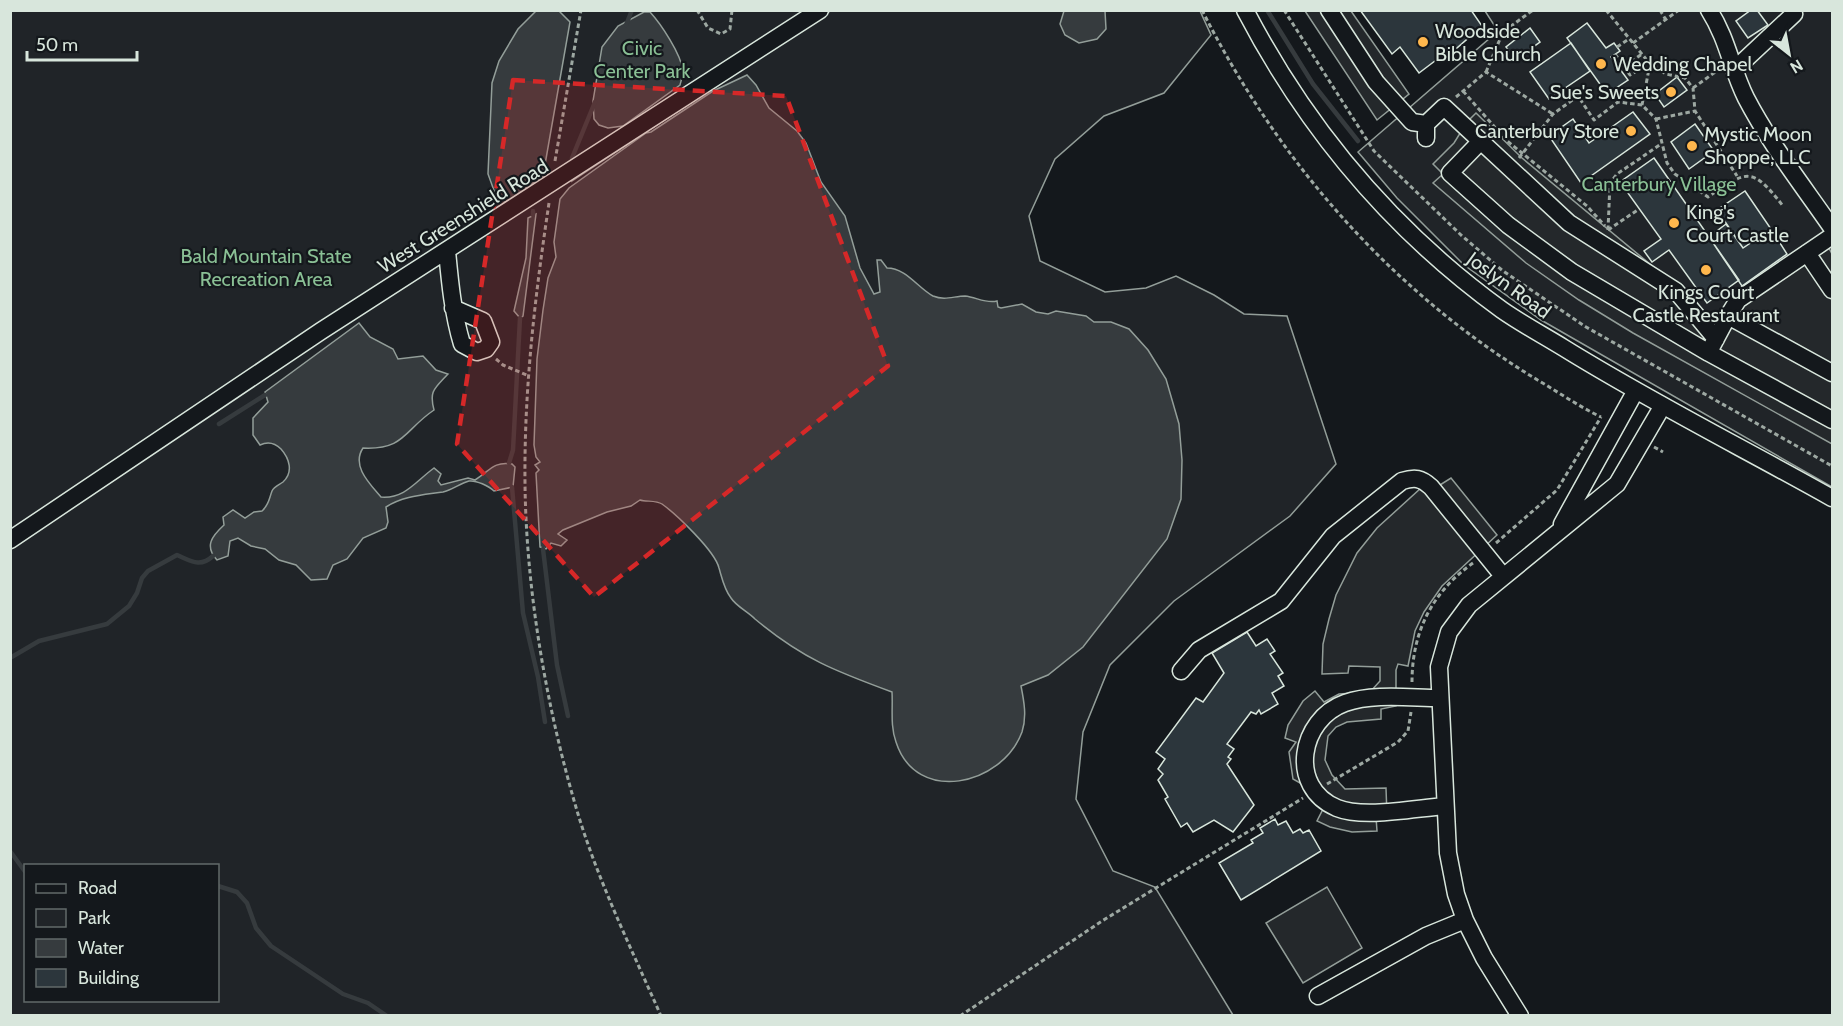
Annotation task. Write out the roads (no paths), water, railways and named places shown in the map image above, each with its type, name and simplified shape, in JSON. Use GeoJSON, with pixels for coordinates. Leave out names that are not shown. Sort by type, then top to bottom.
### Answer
{"type":"FeatureCollection","features":[{"type":"Feature","properties":{"kind":"street","name":"West Greenshield Road"},"geometry":{"type":"LineString","coordinates":[[10,540],[321,331],[820,10]]}},
{"type":"Feature","properties":{"kind":"street","name":"Joslyn Road"},"geometry":{"type":"LineString","coordinates":[[1245,10],[1270,59],[1324,138],[1360,184],[1451,269],[1503,310],[1635,393],[1833,498]]}},
{"type":"Feature","properties":{"kind":"street"},"geometry":{"type":"LineString","coordinates":[[1329,10],[1376,82],[1412,122],[1426,131],[1444,108],[1569,223],[1602,234],[1676,291],[1712,346]]}},
{"type":"Feature","properties":{"kind":"street"},"geometry":{"type":"LineString","coordinates":[[1709,10],[1723,33],[1733,65],[1763,127],[1833,228]]}},
{"type":"Feature","properties":{"kind":"street"},"geometry":{"type":"LineString","coordinates":[[1733,65],[1794,14],[1792,10]]}},
{"type":"Feature","properties":{"kind":"street"},"geometry":{"type":"LineString","coordinates":[[1480,142],[1450,173],[1539,250],[1643,316],[1712,346],[1833,420]]}},
{"type":"Feature","properties":{"kind":"street"},"geometry":{"type":"LineString","coordinates":[[1712,346],[1738,300],[1833,236]]}},
{"type":"Feature","properties":{"kind":"street"},"geometry":{"type":"LineString","coordinates":[[447,251],[453,308],[462,344],[477,352],[486,349],[491,342],[483,321],[453,308]]}},
{"type":"Feature","properties":{"kind":"street"},"geometry":{"type":"LineString","coordinates":[[1807,253],[1833,290]]}},
{"type":"Feature","properties":{"kind":"street"},"geometry":{"type":"LineString","coordinates":[[1728,316],[1833,372]]}},
{"type":"Feature","properties":{"kind":"street"},"geometry":{"type":"LineString","coordinates":[[1559,530],[1635,393]]}},
{"type":"Feature","properties":{"kind":"street"},"geometry":{"type":"LineString","coordinates":[[1520,1016],[1484,958],[1465,920],[1450,867],[1440,698],[1440,657],[1453,625],[1468,605],[1617,484],[1662,407]]}},
{"type":"Feature","properties":{"kind":"street"},"geometry":{"type":"LineString","coordinates":[[1181,672],[1199,650],[1281,601],[1333,536],[1402,481],[1413,478],[1423,480],[1431,486],[1503,576]]}},
{"type":"Feature","properties":{"kind":"street"},"geometry":{"type":"LineString","coordinates":[[1440,698],[1366,699],[1336,706],[1314,727],[1303,754],[1304,768],[1315,791],[1325,802],[1338,808],[1353,812],[1446,806]]}},
{"type":"Feature","properties":{"kind":"street"},"geometry":{"type":"LineString","coordinates":[[1318,996],[1426,936],[1465,920]]}},
{"type":"Feature","properties":{"kind":"water"},"geometry":{"type":"Polygon","coordinates":[[[536,11],[559,11],[570,22],[543,176],[506,202],[496,196],[488,174],[492,83],[499,61],[518,29],[536,11]]]}},
{"type":"Feature","properties":{"kind":"water"},"geometry":{"type":"Polygon","coordinates":[[[1064,11],[1105,11],[1106,29],[1097,39],[1079,43],[1065,35],[1060,24],[1064,11]]]}},
{"type":"Feature","properties":{"kind":"water"},"geometry":{"type":"Polygon","coordinates":[[[644,12],[650,12],[675,48],[683,71],[680,85],[623,126],[608,128],[599,125],[594,119],[593,101],[602,47],[618,26],[644,12]]]}},
{"type":"Feature","properties":{"kind":"water"},"geometry":{"type":"Polygon","coordinates":[[[747,75],[756,85],[769,108],[797,131],[806,143],[821,182],[845,216],[860,268],[874,294],[880,292],[877,260],[881,260],[887,268],[900,271],[933,296],[945,298],[965,296],[989,302],[997,301],[998,307],[1001,308],[1022,304],[1036,312],[1048,314],[1056,311],[1086,316],[1094,322],[1111,322],[1129,329],[1148,350],[1166,379],[1179,424],[1182,460],[1181,499],[1167,539],[1083,647],[1048,675],[1021,686],[1025,715],[1022,732],[1012,751],[997,765],[979,776],[959,781],[939,781],[921,775],[906,762],[896,742],[892,723],[892,692],[820,663],[772,633],[733,601],[710,552],[685,524],[662,504],[640,500],[631,506],[607,512],[563,530],[558,534],[567,540],[561,546],[551,543],[546,549],[540,547],[536,473],[539,470],[535,465],[540,462],[536,457],[534,445],[537,359],[548,278],[556,257],[554,242],[560,199],[569,188],[646,133],[651,132],[713,91],[747,75]]]}},
{"type":"Feature","properties":{"kind":"water"},"geometry":{"type":"Polygon","coordinates":[[[536,214],[523,316],[520,318],[514,311],[526,258],[528,218],[536,214]]]}},
{"type":"Feature","properties":{"kind":"water"},"geometry":{"type":"Polygon","coordinates":[[[359,323],[370,337],[393,349],[398,359],[423,356],[436,370],[448,374],[434,390],[432,398],[434,410],[403,437],[388,446],[363,448],[359,461],[363,474],[381,497],[404,492],[434,468],[441,474],[438,481],[441,485],[468,478],[475,480],[496,465],[512,464],[515,467],[513,487],[494,491],[475,481],[469,481],[446,491],[399,500],[386,507],[388,522],[386,528],[363,538],[347,559],[333,565],[327,579],[311,580],[296,565],[279,560],[265,549],[251,546],[238,538],[230,541],[228,556],[217,560],[210,546],[213,537],[224,525],[223,517],[233,510],[245,518],[254,512],[262,511],[275,487],[283,482],[288,474],[288,461],[281,449],[271,443],[260,445],[253,435],[253,418],[268,402],[265,392],[359,323]]]}},
{"type":"Feature","properties":{"kind":"waterway"},"geometry":{"type":"LineString","coordinates":[[626,25],[632,10]]}},
{"type":"Feature","properties":{"kind":"waterway"},"geometry":{"type":"LineString","coordinates":[[1267,10],[1313,84],[1358,141]]}},
{"type":"Feature","properties":{"kind":"waterway"},"geometry":{"type":"LineString","coordinates":[[572,158],[595,102]]}},
{"type":"Feature","properties":{"kind":"waterway"},"geometry":{"type":"LineString","coordinates":[[509,463],[513,450],[520,318]]}},
{"type":"Feature","properties":{"kind":"waterway"},"geometry":{"type":"LineString","coordinates":[[219,424],[265,395]]}},
{"type":"Feature","properties":{"kind":"waterway"},"geometry":{"type":"LineString","coordinates":[[512,487],[523,613],[538,677],[545,722]]}},
{"type":"Feature","properties":{"kind":"waterway"},"geometry":{"type":"LineString","coordinates":[[543,549],[557,665],[568,716]]}},
{"type":"Feature","properties":{"kind":"waterway"},"geometry":{"type":"LineString","coordinates":[[10,658],[39,641],[107,624],[129,606],[142,578],[148,571],[177,555],[200,563],[213,556]]}},
{"type":"Feature","properties":{"kind":"waterway"},"geometry":{"type":"LineString","coordinates":[[10,851],[24,870]]}},
{"type":"Feature","properties":{"kind":"waterway"},"geometry":{"type":"LineString","coordinates":[[219,886],[237,892],[247,903],[256,928],[271,946],[343,994],[368,1003],[387,1016]]}},
{"type":"Feature","properties":{"kind":"place","name":"Woodside Bible Church"},"geometry":{"type":"Point","coordinates":[1423,42]}},
{"type":"Feature","properties":{"kind":"place","name":"Wedding Chapel"},"geometry":{"type":"Point","coordinates":[1601,64]}},
{"type":"Feature","properties":{"kind":"place","name":"Sue's Sweets"},"geometry":{"type":"Point","coordinates":[1671,92]}},
{"type":"Feature","properties":{"kind":"place","name":"Canterbury Store"},"geometry":{"type":"Point","coordinates":[1631,131]}},
{"type":"Feature","properties":{"kind":"place","name":"Mystic Moon Shoppe, LLC"},"geometry":{"type":"Point","coordinates":[1692,146]}},
{"type":"Feature","properties":{"kind":"place","name":"King's Court Castle"},"geometry":{"type":"Point","coordinates":[1674,223]}},
{"type":"Feature","properties":{"kind":"place","name":"Kings Court Castle Restaurant"},"geometry":{"type":"Point","coordinates":[1706,270]}},
{"type":"Feature","properties":{"kind":"park label","name":"Civic Center Park"},"geometry":{"type":"Point","coordinates":[642,60]}},
{"type":"Feature","properties":{"kind":"park label","name":"Canterbury Village"},"geometry":{"type":"Point","coordinates":[1659,184]}},
{"type":"Feature","properties":{"kind":"park label","name":"Bald Mountain State Recreation Area"},"geometry":{"type":"Point","coordinates":[266,268]}}]}
